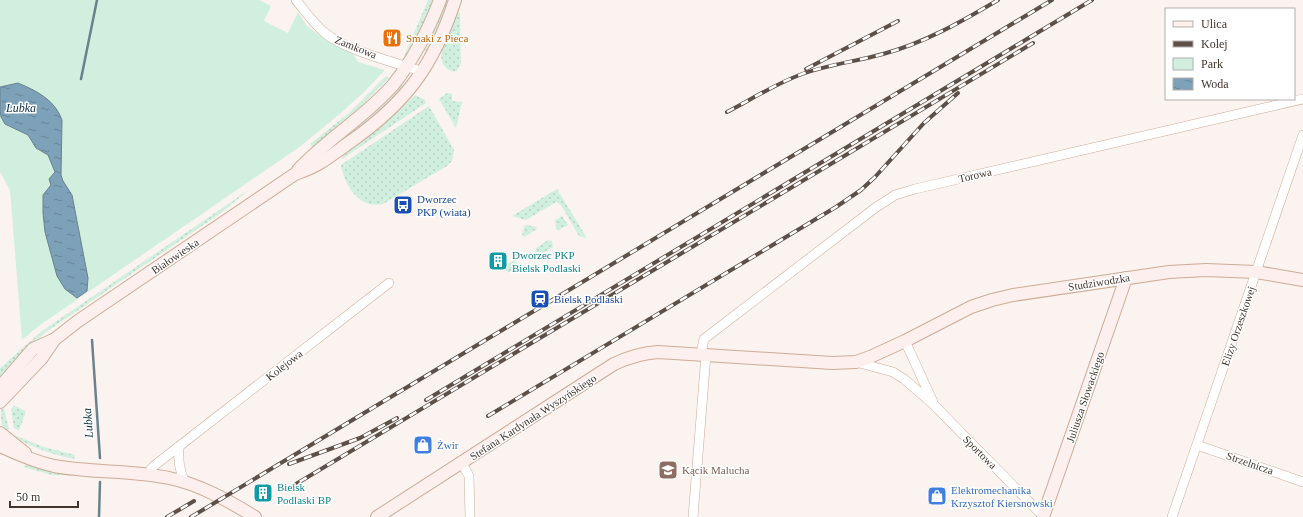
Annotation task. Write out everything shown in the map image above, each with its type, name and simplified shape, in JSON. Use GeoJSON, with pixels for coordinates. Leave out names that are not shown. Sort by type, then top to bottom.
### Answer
{"type":"FeatureCollection","features":[{"type":"Feature","properties":{"kind":"main road","name":"Białowieska"},"geometry":{"type":"LineString","coordinates":[[295,174],[313,154],[373,104],[392,85],[407,66],[425,35],[440,0]]}},
{"type":"Feature","properties":{"kind":"main road","name":"Białowieska"},"geometry":{"type":"LineString","coordinates":[[0,387],[33,349],[55,339],[78,321],[295,174],[320,163],[368,129],[392,109],[412,88],[423,72],[445,30],[455,0]]}},
{"type":"Feature","properties":{"kind":"main road","name":"Studziwodzka"},"geometry":{"type":"LineString","coordinates":[[905,342],[971,307],[1013,295],[1169,272],[1206,270],[1256,272],[1303,280]]}},
{"type":"Feature","properties":{"kind":"main road","name":"Juliusza Słowackiego"},"geometry":{"type":"LineString","coordinates":[[1043,517],[1126,278]]}},
{"type":"Feature","properties":{"kind":"main road","name":"Białowieska"},"geometry":{"type":"LineString","coordinates":[[0,402],[41,359],[55,339]]}},
{"type":"Feature","properties":{"kind":"main road","name":"Sportowa"},"geometry":{"type":"LineString","coordinates":[[703,354],[832,363],[856,362],[905,342]]}},
{"type":"Feature","properties":{"kind":"main road","name":"Stefana Kardynała Wyszyńskiego"},"geometry":{"type":"LineString","coordinates":[[377,517],[614,364],[629,357],[643,353],[658,352],[703,354]]}},
{"type":"Feature","properties":{"kind":"main road"},"geometry":{"type":"LineString","coordinates":[[0,433],[32,458]]}},
{"type":"Feature","properties":{"kind":"main road"},"geometry":{"type":"LineString","coordinates":[[0,446],[21,456],[53,465],[149,475],[185,482],[208,492],[255,517]]}},
{"type":"Feature","properties":{"kind":"street","name":"Zamkowa"},"geometry":{"type":"LineString","coordinates":[[296,0],[325,34],[358,50],[423,72]]}},
{"type":"Feature","properties":{"kind":"street","name":"Torowa"},"geometry":{"type":"LineString","coordinates":[[693,517],[704,339],[875,208],[895,195],[914,189],[1303,99]]}},
{"type":"Feature","properties":{"kind":"street","name":"Elizy Orzeszkowej"},"geometry":{"type":"LineString","coordinates":[[1172,517],[1303,135]]}},
{"type":"Feature","properties":{"kind":"street","name":"Kolejowa"},"geometry":{"type":"LineString","coordinates":[[149,475],[151,469],[155,465],[389,283]]}},
{"type":"Feature","properties":{"kind":"street","name":"Sportowa"},"geometry":{"type":"LineString","coordinates":[[905,342],[934,405]]}},
{"type":"Feature","properties":{"kind":"street","name":"Sportowa"},"geometry":{"type":"LineString","coordinates":[[856,362],[893,372],[934,405],[1043,517]]}},
{"type":"Feature","properties":{"kind":"street","name":"Strzelnicza"},"geometry":{"type":"LineString","coordinates":[[1197,445],[1303,482]]}},
{"type":"Feature","properties":{"kind":"street"},"geometry":{"type":"LineString","coordinates":[[179,447],[178,456],[180,472],[185,482]]}},
{"type":"Feature","properties":{"kind":"street"},"geometry":{"type":"LineString","coordinates":[[462,463],[469,476],[470,517]]}},
{"type":"Feature","properties":{"kind":"green space"},"geometry":{"type":"Polygon","coordinates":[[[0,0],[259,0],[271,6],[264,21],[288,33],[298,12],[307,26],[327,41],[352,52],[358,62],[385,70],[342,112],[301,146],[40,325],[22,340],[10,190],[0,172],[0,0]]]}},
{"type":"Feature","properties":{"kind":"green space"},"geometry":{"type":"Polygon","coordinates":[[[428,0],[435,0],[422,28],[407,55],[404,57],[428,0]]]}},
{"type":"Feature","properties":{"kind":"green space"},"geometry":{"type":"Polygon","coordinates":[[[445,0],[449,0],[446,10],[427,55],[424,54],[445,0]]]}},
{"type":"Feature","properties":{"kind":"green space"},"geometry":{"type":"Polygon","coordinates":[[[457,12],[460,13],[461,63],[457,71],[450,71],[442,62],[441,56],[444,40],[457,12]]]}},
{"type":"Feature","properties":{"kind":"green space"},"geometry":{"type":"Polygon","coordinates":[[[386,76],[389,78],[351,116],[312,147],[310,144],[349,113],[386,76]]]}},
{"type":"Feature","properties":{"kind":"green space"},"geometry":{"type":"Polygon","coordinates":[[[407,81],[409,82],[377,115],[341,144],[341,139],[407,81]]]}},
{"type":"Feature","properties":{"kind":"green space"},"geometry":{"type":"Polygon","coordinates":[[[447,93],[452,94],[452,101],[462,102],[456,128],[439,99],[447,93]]]}},
{"type":"Feature","properties":{"kind":"green space"},"geometry":{"type":"Polygon","coordinates":[[[415,95],[424,99],[426,103],[342,159],[343,154],[381,127],[415,95]]]}},
{"type":"Feature","properties":{"kind":"green space"},"geometry":{"type":"Polygon","coordinates":[[[429,106],[454,150],[452,161],[447,166],[383,204],[375,205],[360,200],[350,188],[341,165],[429,106]]]}},
{"type":"Feature","properties":{"kind":"green space"},"geometry":{"type":"Polygon","coordinates":[[[250,189],[221,213],[46,332],[29,348],[0,381],[0,368],[42,331],[250,189]]]}},
{"type":"Feature","properties":{"kind":"green space"},"geometry":{"type":"Polygon","coordinates":[[[557,189],[587,238],[579,236],[561,205],[556,202],[526,220],[512,216],[557,189]]]}},
{"type":"Feature","properties":{"kind":"green space"},"geometry":{"type":"Polygon","coordinates":[[[562,216],[568,225],[559,230],[556,229],[555,220],[562,216]]]}},
{"type":"Feature","properties":{"kind":"green space"},"geometry":{"type":"Polygon","coordinates":[[[527,225],[536,227],[537,229],[524,237],[522,235],[524,226],[527,225]]]}},
{"type":"Feature","properties":{"kind":"green space"},"geometry":{"type":"Polygon","coordinates":[[[548,240],[552,241],[553,247],[534,259],[536,248],[548,240]]]}},
{"type":"Feature","properties":{"kind":"green space"},"geometry":{"type":"Polygon","coordinates":[[[515,260],[519,267],[507,272],[504,266],[515,260]]]}},
{"type":"Feature","properties":{"kind":"green space"},"geometry":{"type":"Polygon","coordinates":[[[2,406],[9,429],[7,432],[1,420],[2,406]]]}},
{"type":"Feature","properties":{"kind":"green space"},"geometry":{"type":"Polygon","coordinates":[[[14,406],[26,411],[19,431],[14,428],[11,409],[14,406]]]}},
{"type":"Feature","properties":{"kind":"green space"},"geometry":{"type":"Polygon","coordinates":[[[16,436],[44,447],[75,455],[74,459],[37,448],[15,438],[16,436]]]}},
{"type":"Feature","properties":{"kind":"green space"},"geometry":{"type":"Polygon","coordinates":[[[28,465],[54,472],[78,475],[52,475],[23,467],[28,465]]]}},
{"type":"Feature","properties":{"kind":"water","name":"Lubka"},"geometry":{"type":"Polygon","coordinates":[[[18,83],[32,89],[50,102],[59,113],[62,120],[61,175],[72,195],[88,278],[87,291],[77,298],[65,289],[57,276],[45,232],[43,195],[51,185],[49,179],[55,172],[48,155],[36,148],[28,135],[5,124],[1,117],[0,87],[18,83]]]}},
{"type":"Feature","properties":{"kind":"waterway"},"geometry":{"type":"LineString","coordinates":[[81,79],[97,0]]}},
{"type":"Feature","properties":{"kind":"waterway","name":"Lubka"},"geometry":{"type":"LineString","coordinates":[[92,340],[100,458]]}},
{"type":"Feature","properties":{"kind":"waterway","name":"Lubka"},"geometry":{"type":"LineString","coordinates":[[99,517],[100,482]]}},
{"type":"Feature","properties":{"kind":"railway"},"geometry":{"type":"LineString","coordinates":[[727,112],[779,84],[807,72],[883,54],[928,38],[998,0]]}},
{"type":"Feature","properties":{"kind":"railway"},"geometry":{"type":"LineString","coordinates":[[191,517],[1052,0]]}},
{"type":"Feature","properties":{"kind":"railway"},"geometry":{"type":"LineString","coordinates":[[426,400],[1092,0]]}},
{"type":"Feature","properties":{"kind":"railway"},"geometry":{"type":"LineString","coordinates":[[806,69],[898,21]]}},
{"type":"Feature","properties":{"kind":"railway"},"geometry":{"type":"LineString","coordinates":[[286,490],[1033,43]]}},
{"type":"Feature","properties":{"kind":"railway"},"geometry":{"type":"LineString","coordinates":[[488,416],[836,207],[861,190],[875,177],[924,123],[958,93]]}},
{"type":"Feature","properties":{"kind":"railway"},"geometry":{"type":"LineString","coordinates":[[289,464],[360,438],[397,418]]}},
{"type":"Feature","properties":{"kind":"railway"},"geometry":{"type":"LineString","coordinates":[[167,517],[194,501]]}},
{"type":"Feature","properties":{"kind":"place","name":"Smaki z Pieca"},"geometry":{"type":"Point","coordinates":[392,38]}},
{"type":"Feature","properties":{"kind":"place","name":"Dworzec PKP (wiata)"},"geometry":{"type":"Point","coordinates":[403,205]}},
{"type":"Feature","properties":{"kind":"place","name":"Dworzec PKP Bielsk Podlaski"},"geometry":{"type":"Point","coordinates":[498,261]}},
{"type":"Feature","properties":{"kind":"place","name":"Bielsk Podlaski"},"geometry":{"type":"Point","coordinates":[540,299]}},
{"type":"Feature","properties":{"kind":"place","name":"Żwir"},"geometry":{"type":"Point","coordinates":[423,445]}},
{"type":"Feature","properties":{"kind":"place","name":"Kącik Malucha"},"geometry":{"type":"Point","coordinates":[668,470]}},
{"type":"Feature","properties":{"kind":"place","name":"Bielsk Podlaski BP"},"geometry":{"type":"Point","coordinates":[263,493]}},
{"type":"Feature","properties":{"kind":"place","name":"Elektromechanika Krzysztof Kiersnowski"},"geometry":{"type":"Point","coordinates":[937,496]}}]}
